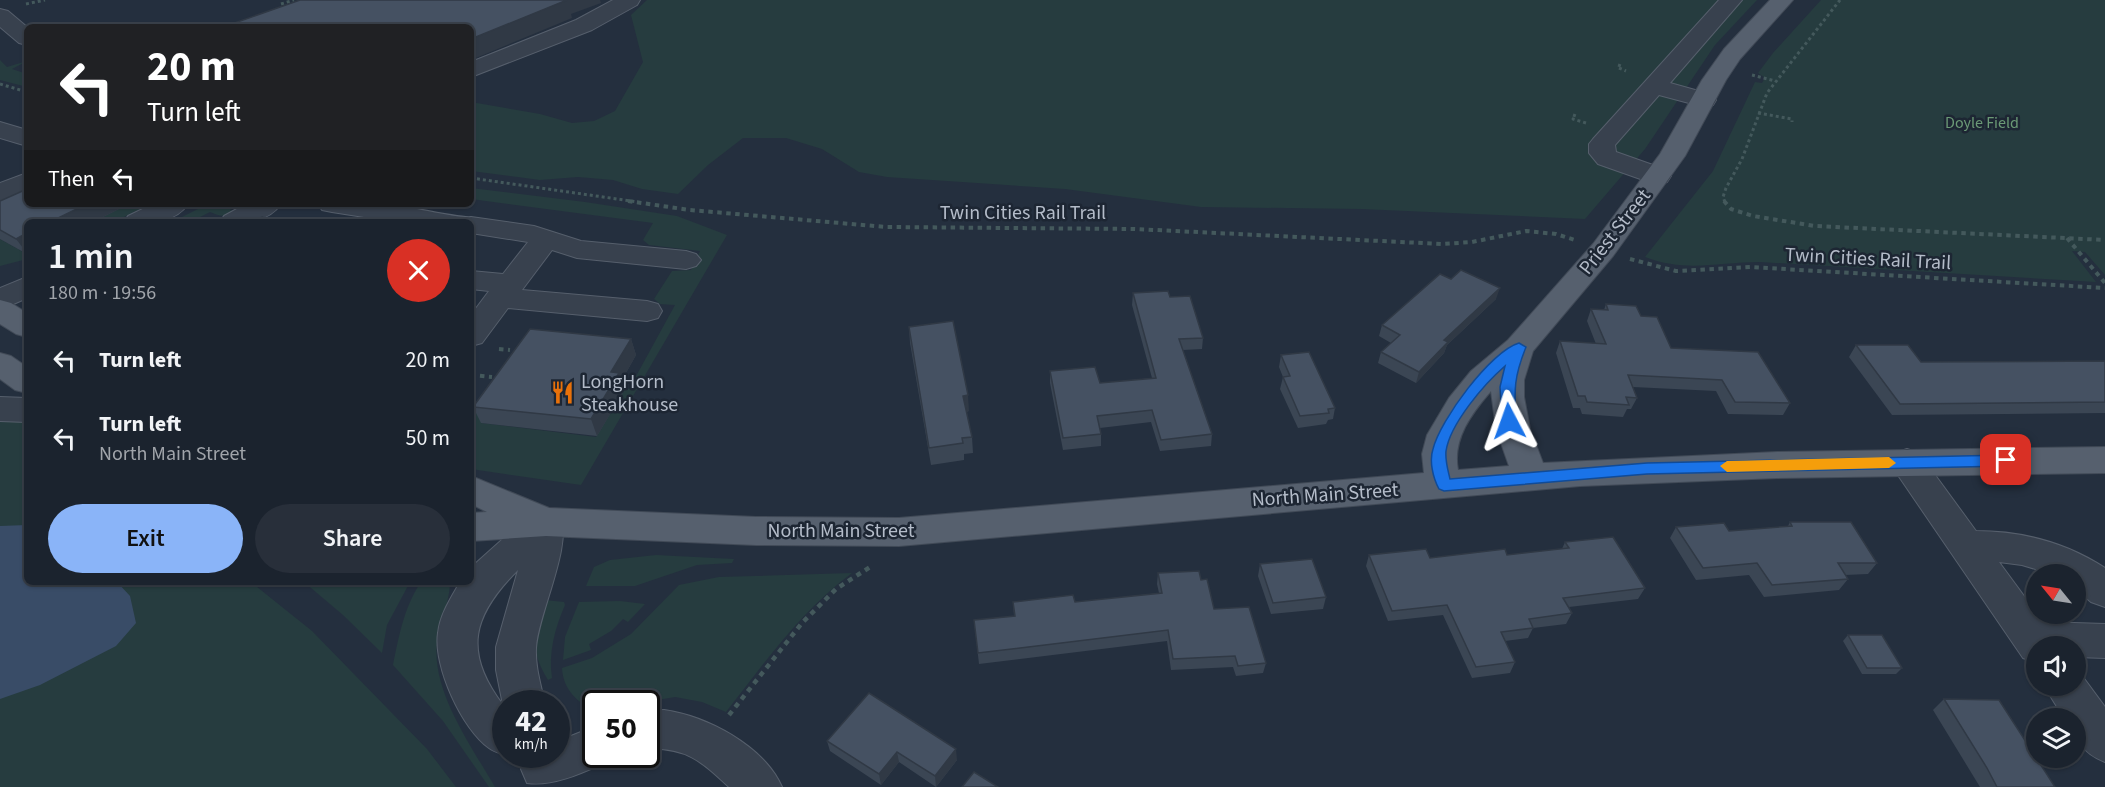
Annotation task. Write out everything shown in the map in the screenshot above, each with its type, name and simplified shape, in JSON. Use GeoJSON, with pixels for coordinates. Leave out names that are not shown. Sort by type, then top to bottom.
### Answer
{"type":"FeatureCollection","features":[{"type":"Feature","properties":{"kind":"main road","name":"Priest Street"},"geometry":{"type":"LineString","coordinates":[[1532,477],[1512,431],[1507,405],[1509,372],[1519,347],[1603,250],[1683,138],[1725,64],[1782,0]]}},
{"type":"Feature","properties":{"kind":"main road"},"geometry":{"type":"LineString","coordinates":[[0,309],[24,325]]}},
{"type":"Feature","properties":{"kind":"main road"},"geometry":{"type":"LineString","coordinates":[[1444,485],[1439,466],[1439,450],[1450,423],[1486,375],[1519,347]]}},
{"type":"Feature","properties":{"kind":"main road"},"geometry":{"type":"LineString","coordinates":[[0,364],[24,380]]}},
{"type":"Feature","properties":{"kind":"main road","name":"North Main Street"},"geometry":{"type":"LineString","coordinates":[[474,526],[546,522],[756,531],[899,532],[1215,503],[1647,469],[1907,462],[2105,460]]}},
{"type":"Feature","properties":{"kind":"main road","name":"North Main Street"},"geometry":{"type":"LineString","coordinates":[[474,490],[546,522]]}},
{"type":"Feature","properties":{"kind":"street"},"geometry":{"type":"LineString","coordinates":[[0,1],[6,0]]}},
{"type":"Feature","properties":{"kind":"street"},"geometry":{"type":"LineString","coordinates":[[474,69],[584,25],[629,0]]}},
{"type":"Feature","properties":{"kind":"street"},"geometry":{"type":"LineString","coordinates":[[1658,176],[1607,158],[1601,148],[1602,144],[1724,7],[1758,26]]}},
{"type":"Feature","properties":{"kind":"street"},"geometry":{"type":"LineString","coordinates":[[0,16],[24,36]]}},
{"type":"Feature","properties":{"kind":"street"},"geometry":{"type":"LineString","coordinates":[[1684,52],[1725,64]]}},
{"type":"Feature","properties":{"kind":"street"},"geometry":{"type":"LineString","coordinates":[[1654,86],[1704,100]]}},
{"type":"Feature","properties":{"kind":"street"},"geometry":{"type":"LineString","coordinates":[[0,130],[24,137]]}},
{"type":"Feature","properties":{"kind":"street"},"geometry":{"type":"LineString","coordinates":[[0,194],[24,182]]}},
{"type":"Feature","properties":{"kind":"street"},"geometry":{"type":"LineString","coordinates":[[144,219],[168,207]]}},
{"type":"Feature","properties":{"kind":"street"},"geometry":{"type":"LineString","coordinates":[[240,219],[262,207]]}},
{"type":"Feature","properties":{"kind":"street"},"geometry":{"type":"LineString","coordinates":[[347,207],[405,219]]}},
{"type":"Feature","properties":{"kind":"street"},"geometry":{"type":"LineString","coordinates":[[474,225],[524,232],[577,249],[686,260]]}},
{"type":"Feature","properties":{"kind":"street"},"geometry":{"type":"LineString","coordinates":[[474,332],[545,239]]}},
{"type":"Feature","properties":{"kind":"street"},"geometry":{"type":"LineString","coordinates":[[0,276],[24,269]]}},
{"type":"Feature","properties":{"kind":"street"},"geometry":{"type":"LineString","coordinates":[[474,281],[505,291],[647,310]]}},
{"type":"Feature","properties":{"kind":"street"},"geometry":{"type":"LineString","coordinates":[[0,300],[24,288]]}},
{"type":"Feature","properties":{"kind":"street"},"geometry":{"type":"LineString","coordinates":[[0,409],[24,410]]}},
{"type":"Feature","properties":{"kind":"street"},"geometry":{"type":"LineString","coordinates":[[1907,462],[2030,636]]}},
{"type":"Feature","properties":{"kind":"street"},"geometry":{"type":"LineString","coordinates":[[521,690],[516,647],[522,618],[534,585],[546,522]]}},
{"type":"Feature","properties":{"kind":"street"},"geometry":{"type":"LineString","coordinates":[[492,723],[477,704],[461,671],[456,654],[456,633],[462,611],[473,592],[546,522]]}},
{"type":"Feature","properties":{"kind":"street"},"geometry":{"type":"LineString","coordinates":[[1966,546],[1993,546],[2053,558],[2082,572],[2105,591]]}},
{"type":"Feature","properties":{"kind":"street"},"geometry":{"type":"LineString","coordinates":[[2086,642],[2105,641]]}},
{"type":"Feature","properties":{"kind":"street"},"geometry":{"type":"LineString","coordinates":[[2072,696],[2105,742]]}},
{"type":"Feature","properties":{"kind":"street"},"geometry":{"type":"LineString","coordinates":[[660,728],[681,731],[705,740],[760,787]]}},
{"type":"Feature","properties":{"kind":"path"},"geometry":{"type":"LineString","coordinates":[[281,4],[294,0]]}},
{"type":"Feature","properties":{"kind":"path"},"geometry":{"type":"LineString","coordinates":[[1840,0],[1774,81],[1758,113],[1742,159],[1723,197],[1731,209],[1753,216],[1815,226],[2105,240]]}},
{"type":"Feature","properties":{"kind":"path"},"geometry":{"type":"LineString","coordinates":[[1618,65],[1621,66],[1619,68],[1626,70]]}},
{"type":"Feature","properties":{"kind":"path"},"geometry":{"type":"LineString","coordinates":[[1752,75],[1774,81]]}},
{"type":"Feature","properties":{"kind":"path"},"geometry":{"type":"LineString","coordinates":[[0,84],[24,91]]}},
{"type":"Feature","properties":{"kind":"path"},"geometry":{"type":"LineString","coordinates":[[1758,113],[1792,119],[1792,122]]}},
{"type":"Feature","properties":{"kind":"path"},"geometry":{"type":"LineString","coordinates":[[1573,115],[1576,116],[1573,119],[1581,121]]}},
{"type":"Feature","properties":{"kind":"path","name":"Twin Cities Rail Trail"},"geometry":{"type":"LineString","coordinates":[[474,178],[690,210],[885,227],[1135,229],[1442,244],[1472,242],[1526,231],[1556,234],[1575,240]]}},
{"type":"Feature","properties":{"kind":"path"},"geometry":{"type":"LineString","coordinates":[[2067,238],[2105,283]]}},
{"type":"Feature","properties":{"kind":"path","name":"Twin Cities Rail Trail"},"geometry":{"type":"LineString","coordinates":[[1631,259],[1678,272],[1701,273],[1750,267],[2105,288]]}},
{"type":"Feature","properties":{"kind":"path"},"geometry":{"type":"LineString","coordinates":[[474,375],[492,377]]}},
{"type":"Feature","properties":{"kind":"path"},"geometry":{"type":"LineString","coordinates":[[724,724],[729,714],[802,623],[836,589],[870,567]]}},
{"type":"Feature","properties":{"kind":"green space"},"geometry":{"type":"Polygon","coordinates":[[[647,0],[1757,0],[1715,45],[1645,149],[1585,219],[1361,209],[1201,207],[1065,189],[887,177],[859,172],[822,149],[786,138],[743,138],[708,165],[678,194],[642,189],[613,180],[578,177],[540,180],[474,171],[474,103],[540,114],[572,123],[594,121],[615,111],[643,62],[631,15],[647,0]]]}},
{"type":"Feature","properties":{"kind":"green space","name":"Doyle Field"},"geometry":{"type":"Polygon","coordinates":[[[1821,0],[2105,0],[2105,275],[2085,252],[2072,251],[2096,282],[1760,262],[1689,266],[1660,262],[1645,257],[1713,171],[1755,82],[1762,83],[1765,78],[1758,73],[1821,0]]]}},
{"type":"Feature","properties":{"kind":"green space"},"geometry":{"type":"Polygon","coordinates":[[[0,60],[7,67],[24,62],[12,69],[24,73],[24,86],[0,80],[0,60]]]}},
{"type":"Feature","properties":{"kind":"green space"},"geometry":{"type":"Polygon","coordinates":[[[474,188],[677,216],[727,235],[581,485],[474,469],[474,412],[487,413],[481,423],[596,437],[625,389],[629,389],[675,305],[660,304],[654,299],[672,271],[691,270],[700,251],[649,245],[643,240],[653,223],[474,199],[474,188]]]}},
{"type":"Feature","properties":{"kind":"green space"},"geometry":{"type":"Polygon","coordinates":[[[123,207],[144,207],[120,219],[99,219],[123,207]]]}},
{"type":"Feature","properties":{"kind":"green space"},"geometry":{"type":"Polygon","coordinates":[[[202,207],[234,207],[230,210],[235,212],[225,216],[210,212],[196,219],[178,219],[202,207]]]}},
{"type":"Feature","properties":{"kind":"green space"},"geometry":{"type":"Polygon","coordinates":[[[0,239],[24,252],[24,260],[0,266],[0,239]]]}},
{"type":"Feature","properties":{"kind":"green space"},"geometry":{"type":"Polygon","coordinates":[[[0,419],[24,421],[24,585],[255,585],[312,631],[427,749],[456,787],[0,787],[0,419]]]}},
{"type":"Feature","properties":{"kind":"green space"},"geometry":{"type":"Polygon","coordinates":[[[656,555],[734,559],[732,563],[697,565],[635,586],[586,586],[594,567],[610,560],[656,555]]]}},
{"type":"Feature","properties":{"kind":"green space"},"geometry":{"type":"Polygon","coordinates":[[[852,573],[800,620],[726,712],[702,702],[675,697],[660,700],[660,690],[582,690],[582,703],[568,689],[562,668],[592,658],[631,634],[679,585],[719,577],[852,573]]]}},
{"type":"Feature","properties":{"kind":"green space"},"geometry":{"type":"Polygon","coordinates":[[[308,585],[408,585],[387,625],[382,653],[308,585]]]}},
{"type":"Feature","properties":{"kind":"green space"},"geometry":{"type":"Polygon","coordinates":[[[419,585],[450,585],[437,642],[440,680],[455,718],[495,787],[489,787],[443,721],[393,665],[406,612],[419,585]]]}},
{"type":"Feature","properties":{"kind":"green space"},"geometry":{"type":"Polygon","coordinates":[[[544,600],[564,602],[565,605],[553,641],[552,678],[548,680],[538,659],[535,641],[544,600]]]}},
{"type":"Feature","properties":{"kind":"green space"},"geometry":{"type":"Polygon","coordinates":[[[620,601],[645,604],[628,622],[623,619],[611,631],[589,644],[591,650],[563,660],[565,637],[579,602],[620,601]]]}},
{"type":"Feature","properties":{"kind":"water"},"geometry":{"type":"Polygon","coordinates":[[[24,525],[24,585],[120,585],[130,596],[136,623],[116,646],[40,685],[0,699],[0,526],[24,525]]]}},
{"type":"Feature","properties":{"kind":"building"},"geometry":{"type":"Polygon","coordinates":[[[300,0],[567,0],[474,38],[474,24],[232,24],[300,0]]]}},
{"type":"Feature","properties":{"kind":"building"},"geometry":{"type":"Polygon","coordinates":[[[24,190],[24,207],[81,207],[56,219],[24,219],[24,235],[16,239],[0,230],[0,201],[24,190]]]}},
{"type":"Feature","properties":{"kind":"building"},"geometry":{"type":"Polygon","coordinates":[[[1461,270],[1500,288],[1444,340],[1448,342],[1419,372],[1381,352],[1400,335],[1382,325],[1440,274],[1451,279],[1461,270]]]}},
{"type":"Feature","properties":{"kind":"building"},"geometry":{"type":"Polygon","coordinates":[[[1168,291],[1170,297],[1190,296],[1203,338],[1179,339],[1212,434],[1161,440],[1152,410],[1097,416],[1101,434],[1063,438],[1050,371],[1095,367],[1100,383],[1156,378],[1133,293],[1168,291]]]}},
{"type":"Feature","properties":{"kind":"building"},"geometry":{"type":"Polygon","coordinates":[[[1606,304],[1636,306],[1641,316],[1657,317],[1671,348],[1758,352],[1790,403],[1735,402],[1722,380],[1628,375],[1637,398],[1626,397],[1629,405],[1587,402],[1585,396],[1578,396],[1560,341],[1606,344],[1591,309],[1608,310],[1606,304]]]}},
{"type":"Feature","properties":{"kind":"building"},"geometry":{"type":"Polygon","coordinates":[[[953,321],[968,395],[963,396],[972,437],[962,438],[963,443],[929,448],[909,327],[953,321]]]}},
{"type":"Feature","properties":{"kind":"building","name":"LongHorn Steakhouse"},"geometry":{"type":"Polygon","coordinates":[[[530,329],[631,339],[611,372],[619,373],[591,419],[474,406],[530,329]]]}},
{"type":"Feature","properties":{"kind":"building"},"geometry":{"type":"Polygon","coordinates":[[[1856,345],[1908,345],[1921,362],[2105,361],[2105,402],[1900,404],[1856,345]]]}},
{"type":"Feature","properties":{"kind":"building"},"geometry":{"type":"Polygon","coordinates":[[[1309,352],[1335,408],[1328,409],[1329,413],[1300,416],[1283,377],[1290,376],[1281,355],[1309,352]]]}},
{"type":"Feature","properties":{"kind":"building"},"geometry":{"type":"Polygon","coordinates":[[[1790,522],[1851,522],[1877,563],[1838,563],[1848,579],[1772,585],[1757,563],[1703,568],[1676,527],[1724,523],[1729,531],[1792,526],[1790,522]]]}},
{"type":"Feature","properties":{"kind":"building"},"geometry":{"type":"Polygon","coordinates":[[[1613,537],[1645,588],[1563,598],[1572,613],[1529,619],[1533,628],[1501,632],[1515,662],[1476,667],[1447,605],[1392,611],[1369,555],[1426,549],[1430,558],[1505,549],[1507,555],[1569,548],[1565,542],[1613,537]]]}},
{"type":"Feature","properties":{"kind":"building"},"geometry":{"type":"Polygon","coordinates":[[[1312,559],[1326,597],[1273,603],[1260,564],[1312,559]]]}},
{"type":"Feature","properties":{"kind":"building"},"geometry":{"type":"Polygon","coordinates":[[[1199,571],[1201,580],[1207,579],[1214,609],[1249,607],[1266,663],[1238,666],[1235,656],[1173,659],[1168,630],[978,653],[974,620],[1015,616],[1013,602],[1073,595],[1075,602],[1162,593],[1158,573],[1199,571]]]}},
{"type":"Feature","properties":{"kind":"building"},"geometry":{"type":"Polygon","coordinates":[[[1848,635],[1882,635],[1902,668],[1867,668],[1848,635]]]}},
{"type":"Feature","properties":{"kind":"building"},"geometry":{"type":"Polygon","coordinates":[[[869,693],[956,749],[935,776],[897,752],[879,774],[827,741],[869,693]]]}},
{"type":"Feature","properties":{"kind":"building"},"geometry":{"type":"Polygon","coordinates":[[[1944,699],[1999,700],[2026,742],[2026,768],[2043,768],[2055,787],[1997,787],[1944,699]]]}},
{"type":"Feature","properties":{"kind":"building"},"geometry":{"type":"Polygon","coordinates":[[[974,772],[998,787],[962,787],[974,772]]]}},
{"type":"Feature","properties":{"kind":"slow traffic"},"geometry":{"type":"LineString","coordinates":[[1727,466],[1889,463]]}},
{"type":"Feature","properties":{"kind":"place","name":"LongHorn Steakhouse"},"geometry":{"type":"Point","coordinates":[563,393]}},
{"type":"Feature","properties":{"kind":"route"},"geometry":{"type":"LineString","coordinates":[[1509,421],[1507,405],[1509,372],[1519,347],[1502,359],[1486,375],[1466,399],[1443,435],[1439,450],[1439,466],[1444,485],[1647,469],[2006,460]]}}]}
